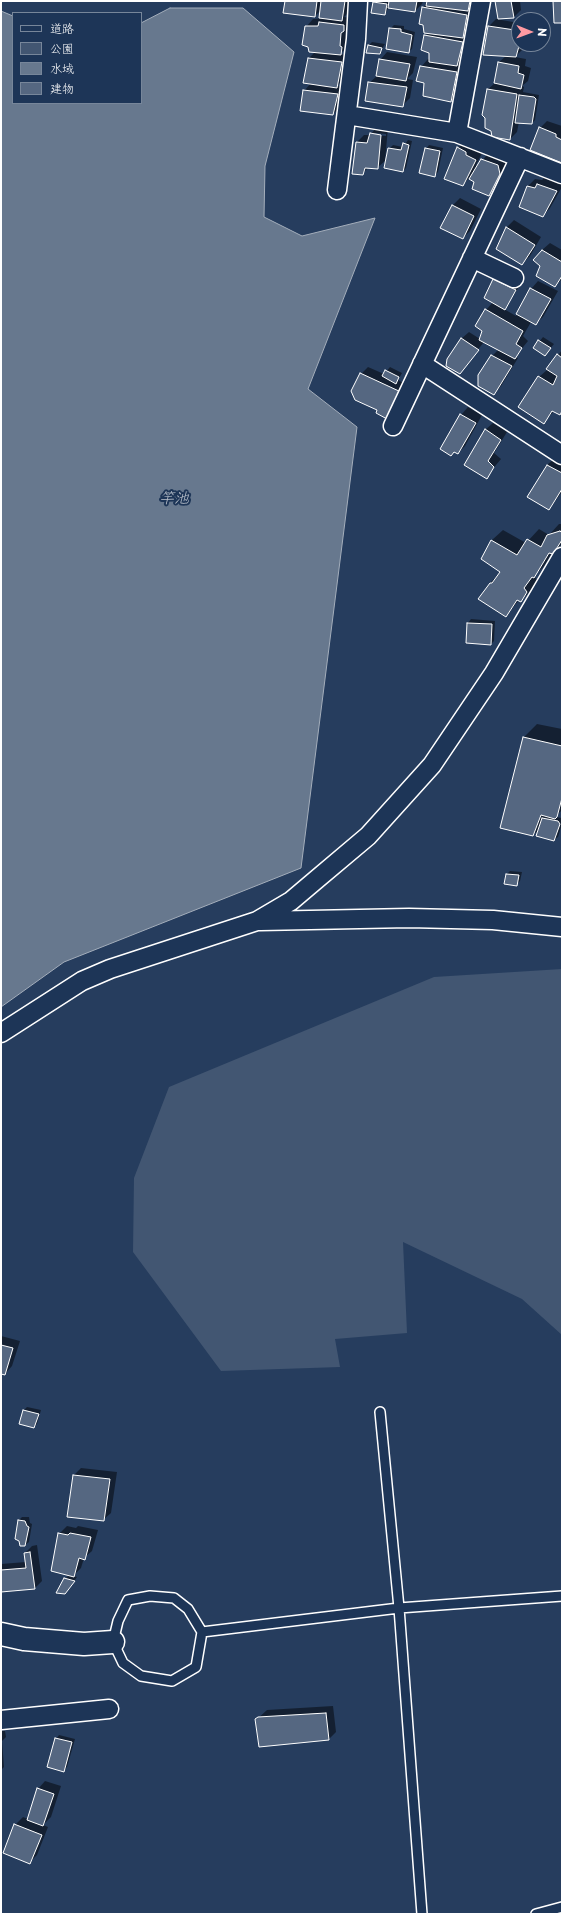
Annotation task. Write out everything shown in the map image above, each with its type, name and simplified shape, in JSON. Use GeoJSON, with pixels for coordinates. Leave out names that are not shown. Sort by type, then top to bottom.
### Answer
{"type":"FeatureCollection","features":[{"type":"Feature","properties":{"kind":"street"},"geometry":{"type":"LineString","coordinates":[[337,190],[356,39],[358,1]]}},
{"type":"Feature","properties":{"kind":"street"},"geometry":{"type":"LineString","coordinates":[[457,133],[481,1]]}},
{"type":"Feature","properties":{"kind":"street"},"geometry":{"type":"LineString","coordinates":[[347,115],[457,133],[562,174]]}},
{"type":"Feature","properties":{"kind":"street"},"geometry":{"type":"LineString","coordinates":[[393,426],[520,157]]}},
{"type":"Feature","properties":{"kind":"street"},"geometry":{"type":"LineString","coordinates":[[472,258],[514,278]]}},
{"type":"Feature","properties":{"kind":"street"},"geometry":{"type":"LineString","coordinates":[[422,364],[562,455]]}},
{"type":"Feature","properties":{"kind":"street"},"geometry":{"type":"LineString","coordinates":[[1,1033],[82,981],[110,969],[257,921],[291,901],[368,836],[432,765],[494,673],[562,557]]}},
{"type":"Feature","properties":{"kind":"street"},"geometry":{"type":"LineString","coordinates":[[257,921],[409,918],[493,920],[562,927]]}},
{"type":"Feature","properties":{"kind":"street"},"geometry":{"type":"LineString","coordinates":[[1,1634],[24,1639],[84,1644],[113,1642]]}},
{"type":"Feature","properties":{"kind":"street"},"geometry":{"type":"LineString","coordinates":[[1,1720],[109,1709]]}},
{"type":"Feature","properties":{"kind":"lane"},"geometry":{"type":"LineString","coordinates":[[380,1412],[399,1608],[422,1914]]}},
{"type":"Feature","properties":{"kind":"lane"},"geometry":{"type":"LineString","coordinates":[[150,1596],[174,1598],[188,1609],[202,1632],[196,1667],[172,1681],[141,1676],[123,1663],[113,1642],[118,1621],[128,1600],[150,1596]]}},
{"type":"Feature","properties":{"kind":"lane"},"geometry":{"type":"LineString","coordinates":[[202,1632],[399,1608],[562,1596]]}},
{"type":"Feature","properties":{"kind":"lane"},"geometry":{"type":"LineString","coordinates":[[536,1914],[562,1907]]}},
{"type":"Feature","properties":{"kind":"green space"},"geometry":{"type":"Polygon","coordinates":[[[562,969],[562,1335],[522,1299],[403,1242],[407,1333],[335,1339],[340,1367],[221,1371],[133,1252],[134,1178],[169,1087],[434,977],[562,969]]]}},
{"type":"Feature","properties":{"kind":"water","name":"竿池"},"geometry":{"type":"Polygon","coordinates":[[[170,8],[243,8],[294,52],[265,166],[264,217],[302,236],[375,218],[308,389],[357,427],[301,868],[64,962],[1,1007],[1,11],[12,16],[12,104],[142,104],[142,22],[170,8]]]}},
{"type":"Feature","properties":{"kind":"building"},"geometry":{"type":"Polygon","coordinates":[[[285,1],[317,1],[315,17],[283,13],[285,1]]]}},
{"type":"Feature","properties":{"kind":"building"},"geometry":{"type":"Polygon","coordinates":[[[321,1],[345,1],[342,21],[319,18],[321,1]]]}},
{"type":"Feature","properties":{"kind":"building"},"geometry":{"type":"Polygon","coordinates":[[[389,1],[417,1],[415,12],[388,8],[389,1]]]}},
{"type":"Feature","properties":{"kind":"building"},"geometry":{"type":"Polygon","coordinates":[[[427,1],[470,1],[468,11],[426,6],[427,1]]]}},
{"type":"Feature","properties":{"kind":"building"},"geometry":{"type":"Polygon","coordinates":[[[495,1],[511,1],[513,12],[511,12],[511,18],[498,19],[495,1]]]}},
{"type":"Feature","properties":{"kind":"building"},"geometry":{"type":"Polygon","coordinates":[[[553,1],[562,1],[562,23],[554,23],[553,1]]]}},
{"type":"Feature","properties":{"kind":"building"},"geometry":{"type":"Polygon","coordinates":[[[373,2],[387,4],[385,15],[371,13],[373,2]]]}},
{"type":"Feature","properties":{"kind":"building"},"geometry":{"type":"Polygon","coordinates":[[[422,7],[467,15],[463,38],[424,33],[423,25],[419,24],[422,7]]]}},
{"type":"Feature","properties":{"kind":"building"},"geometry":{"type":"Polygon","coordinates":[[[319,22],[344,25],[344,31],[341,33],[341,55],[309,52],[308,47],[302,45],[305,26],[318,26],[319,22]]]}},
{"type":"Feature","properties":{"kind":"building"},"geometry":{"type":"Polygon","coordinates":[[[488,26],[511,29],[511,52],[517,52],[516,57],[483,55],[488,26]]]}},
{"type":"Feature","properties":{"kind":"building"},"geometry":{"type":"Polygon","coordinates":[[[389,28],[401,29],[401,32],[412,35],[409,53],[386,49],[389,28]]]}},
{"type":"Feature","properties":{"kind":"building"},"geometry":{"type":"Polygon","coordinates":[[[424,35],[463,42],[457,66],[429,62],[429,53],[421,50],[424,35]]]}},
{"type":"Feature","properties":{"kind":"building"},"geometry":{"type":"Polygon","coordinates":[[[368,45],[382,48],[380,54],[366,53],[368,45]]]}},
{"type":"Feature","properties":{"kind":"building"},"geometry":{"type":"Polygon","coordinates":[[[308,58],[342,62],[337,88],[303,83],[308,58]]]}},
{"type":"Feature","properties":{"kind":"building"},"geometry":{"type":"Polygon","coordinates":[[[379,59],[410,64],[406,81],[376,76],[379,59]]]}},
{"type":"Feature","properties":{"kind":"building"},"geometry":{"type":"Polygon","coordinates":[[[498,62],[519,66],[518,73],[524,75],[521,89],[494,83],[498,62]]]}},
{"type":"Feature","properties":{"kind":"building"},"geometry":{"type":"Polygon","coordinates":[[[420,66],[457,72],[451,102],[423,96],[424,83],[416,81],[420,66]]]}},
{"type":"Feature","properties":{"kind":"building"},"geometry":{"type":"Polygon","coordinates":[[[368,82],[407,87],[403,107],[365,101],[368,82]]]}},
{"type":"Feature","properties":{"kind":"building"},"geometry":{"type":"Polygon","coordinates":[[[487,89],[517,94],[510,140],[492,137],[491,131],[485,128],[485,118],[482,115],[487,89]]]}},
{"type":"Feature","properties":{"kind":"building"},"geometry":{"type":"Polygon","coordinates":[[[303,90],[338,94],[333,115],[300,111],[303,90]]]}},
{"type":"Feature","properties":{"kind":"building"},"geometry":{"type":"Polygon","coordinates":[[[519,95],[534,97],[536,99],[532,124],[515,123],[519,95]]]}},
{"type":"Feature","properties":{"kind":"building"},"geometry":{"type":"Polygon","coordinates":[[[539,127],[556,134],[556,137],[562,140],[562,163],[530,150],[539,127]]]}},
{"type":"Feature","properties":{"kind":"building"},"geometry":{"type":"Polygon","coordinates":[[[370,133],[381,135],[378,169],[365,168],[363,175],[352,174],[356,142],[367,143],[370,133]]]}},
{"type":"Feature","properties":{"kind":"building"},"geometry":{"type":"Polygon","coordinates":[[[403,143],[409,145],[403,172],[384,168],[388,148],[401,150],[403,143]]]}},
{"type":"Feature","properties":{"kind":"building"},"geometry":{"type":"Polygon","coordinates":[[[457,147],[466,152],[466,155],[476,160],[463,186],[444,179],[457,147]]]}},
{"type":"Feature","properties":{"kind":"building"},"geometry":{"type":"Polygon","coordinates":[[[425,148],[440,151],[435,177],[419,173],[425,148]]]}},
{"type":"Feature","properties":{"kind":"building"},"geometry":{"type":"Polygon","coordinates":[[[481,159],[498,165],[500,174],[489,196],[472,189],[474,182],[469,179],[481,159]]]}},
{"type":"Feature","properties":{"kind":"building"},"geometry":{"type":"Polygon","coordinates":[[[537,184],[557,191],[543,217],[519,207],[527,186],[535,188],[537,184]]]}},
{"type":"Feature","properties":{"kind":"building"},"geometry":{"type":"Polygon","coordinates":[[[452,205],[474,216],[463,239],[440,228],[452,205]]]}},
{"type":"Feature","properties":{"kind":"building"},"geometry":{"type":"Polygon","coordinates":[[[506,227],[535,245],[522,265],[496,249],[506,227]]]}},
{"type":"Feature","properties":{"kind":"building"},"geometry":{"type":"Polygon","coordinates":[[[542,250],[562,262],[562,276],[555,287],[536,276],[540,266],[533,260],[542,250]]]}},
{"type":"Feature","properties":{"kind":"building"},"geometry":{"type":"Polygon","coordinates":[[[493,279],[516,290],[505,310],[484,298],[493,279]]]}},
{"type":"Feature","properties":{"kind":"building"},"geometry":{"type":"Polygon","coordinates":[[[530,288],[551,299],[536,325],[516,314],[530,288]]]}},
{"type":"Feature","properties":{"kind":"building"},"geometry":{"type":"Polygon","coordinates":[[[485,309],[523,331],[516,344],[522,348],[515,359],[479,340],[482,331],[475,326],[485,309]]]}},
{"type":"Feature","properties":{"kind":"building"},"geometry":{"type":"Polygon","coordinates":[[[461,338],[479,350],[460,374],[446,366],[447,359],[461,338]]]}},
{"type":"Feature","properties":{"kind":"building"},"geometry":{"type":"Polygon","coordinates":[[[538,340],[551,348],[545,356],[533,348],[538,340]]]}},
{"type":"Feature","properties":{"kind":"building"},"geometry":{"type":"Polygon","coordinates":[[[557,354],[562,358],[562,411],[560,415],[552,411],[544,424],[518,407],[538,376],[553,385],[557,376],[546,369],[557,354]]]}},
{"type":"Feature","properties":{"kind":"building"},"geometry":{"type":"Polygon","coordinates":[[[491,355],[512,366],[494,395],[478,386],[478,375],[491,355]]]}},
{"type":"Feature","properties":{"kind":"building"},"geometry":{"type":"Polygon","coordinates":[[[385,370],[399,377],[396,384],[382,376],[385,370]]]}},
{"type":"Feature","properties":{"kind":"building"},"geometry":{"type":"Polygon","coordinates":[[[360,373],[401,392],[387,419],[376,413],[377,410],[355,400],[351,391],[360,373]]]}},
{"type":"Feature","properties":{"kind":"building"},"geometry":{"type":"Polygon","coordinates":[[[460,414],[476,423],[458,454],[454,452],[451,456],[440,449],[460,414]]]}},
{"type":"Feature","properties":{"kind":"building"},"geometry":{"type":"Polygon","coordinates":[[[485,429],[501,440],[488,461],[494,467],[487,479],[464,465],[485,429]]]}},
{"type":"Feature","properties":{"kind":"building"},"geometry":{"type":"Polygon","coordinates":[[[547,465],[562,473],[562,489],[549,510],[527,497],[547,465]]]}},
{"type":"Feature","properties":{"kind":"building"},"geometry":{"type":"Polygon","coordinates":[[[560,531],[562,533],[562,540],[553,554],[549,553],[534,578],[532,577],[524,588],[527,592],[521,602],[517,600],[506,617],[478,599],[500,572],[481,559],[491,540],[517,555],[527,539],[541,547],[547,535],[560,531]]]}},
{"type":"Feature","properties":{"kind":"building"},"geometry":{"type":"Polygon","coordinates":[[[467,623],[492,624],[491,645],[466,643],[467,623]]]}},
{"type":"Feature","properties":{"kind":"building"},"geometry":{"type":"Polygon","coordinates":[[[523,737],[562,746],[562,798],[557,817],[555,819],[541,815],[533,836],[500,828],[523,737]]]}},
{"type":"Feature","properties":{"kind":"building"},"geometry":{"type":"Polygon","coordinates":[[[542,818],[558,821],[560,824],[554,841],[536,836],[542,818]]]}},
{"type":"Feature","properties":{"kind":"building"},"geometry":{"type":"Polygon","coordinates":[[[506,874],[519,875],[517,886],[504,884],[506,874]]]}},
{"type":"Feature","properties":{"kind":"building"},"geometry":{"type":"Polygon","coordinates":[[[1,1345],[13,1348],[5,1375],[1,1374],[1,1345]]]}},
{"type":"Feature","properties":{"kind":"building"},"geometry":{"type":"Polygon","coordinates":[[[23,1410],[39,1414],[34,1428],[19,1424],[23,1410]]]}},
{"type":"Feature","properties":{"kind":"building"},"geometry":{"type":"Polygon","coordinates":[[[73,1475],[110,1479],[104,1521],[67,1517],[73,1475]]]}},
{"type":"Feature","properties":{"kind":"building"},"geometry":{"type":"Polygon","coordinates":[[[18,1520],[25,1521],[29,1527],[25,1546],[20,1546],[19,1541],[15,1539],[18,1520]]]}},
{"type":"Feature","properties":{"kind":"building"},"geometry":{"type":"Polygon","coordinates":[[[58,1533],[68,1535],[70,1533],[91,1537],[85,1560],[79,1558],[74,1577],[51,1571],[58,1533]]]}},
{"type":"Feature","properties":{"kind":"building"},"geometry":{"type":"Polygon","coordinates":[[[30,1552],[35,1589],[1,1592],[1,1570],[26,1568],[24,1553],[30,1552]]]}},
{"type":"Feature","properties":{"kind":"building"},"geometry":{"type":"Polygon","coordinates":[[[64,1578],[75,1581],[65,1594],[56,1593],[64,1578]]]}},
{"type":"Feature","properties":{"kind":"building"},"geometry":{"type":"Polygon","coordinates":[[[326,1713],[329,1740],[259,1747],[255,1719],[258,1717],[326,1713]]]}},
{"type":"Feature","properties":{"kind":"building"},"geometry":{"type":"Polygon","coordinates":[[[55,1738],[72,1742],[64,1772],[47,1767],[55,1738]]]}},
{"type":"Feature","properties":{"kind":"building"},"geometry":{"type":"Polygon","coordinates":[[[37,1788],[54,1794],[43,1826],[27,1820],[37,1788]]]}},
{"type":"Feature","properties":{"kind":"building"},"geometry":{"type":"Polygon","coordinates":[[[14,1824],[42,1835],[30,1864],[3,1853],[14,1824]]]}}]}
